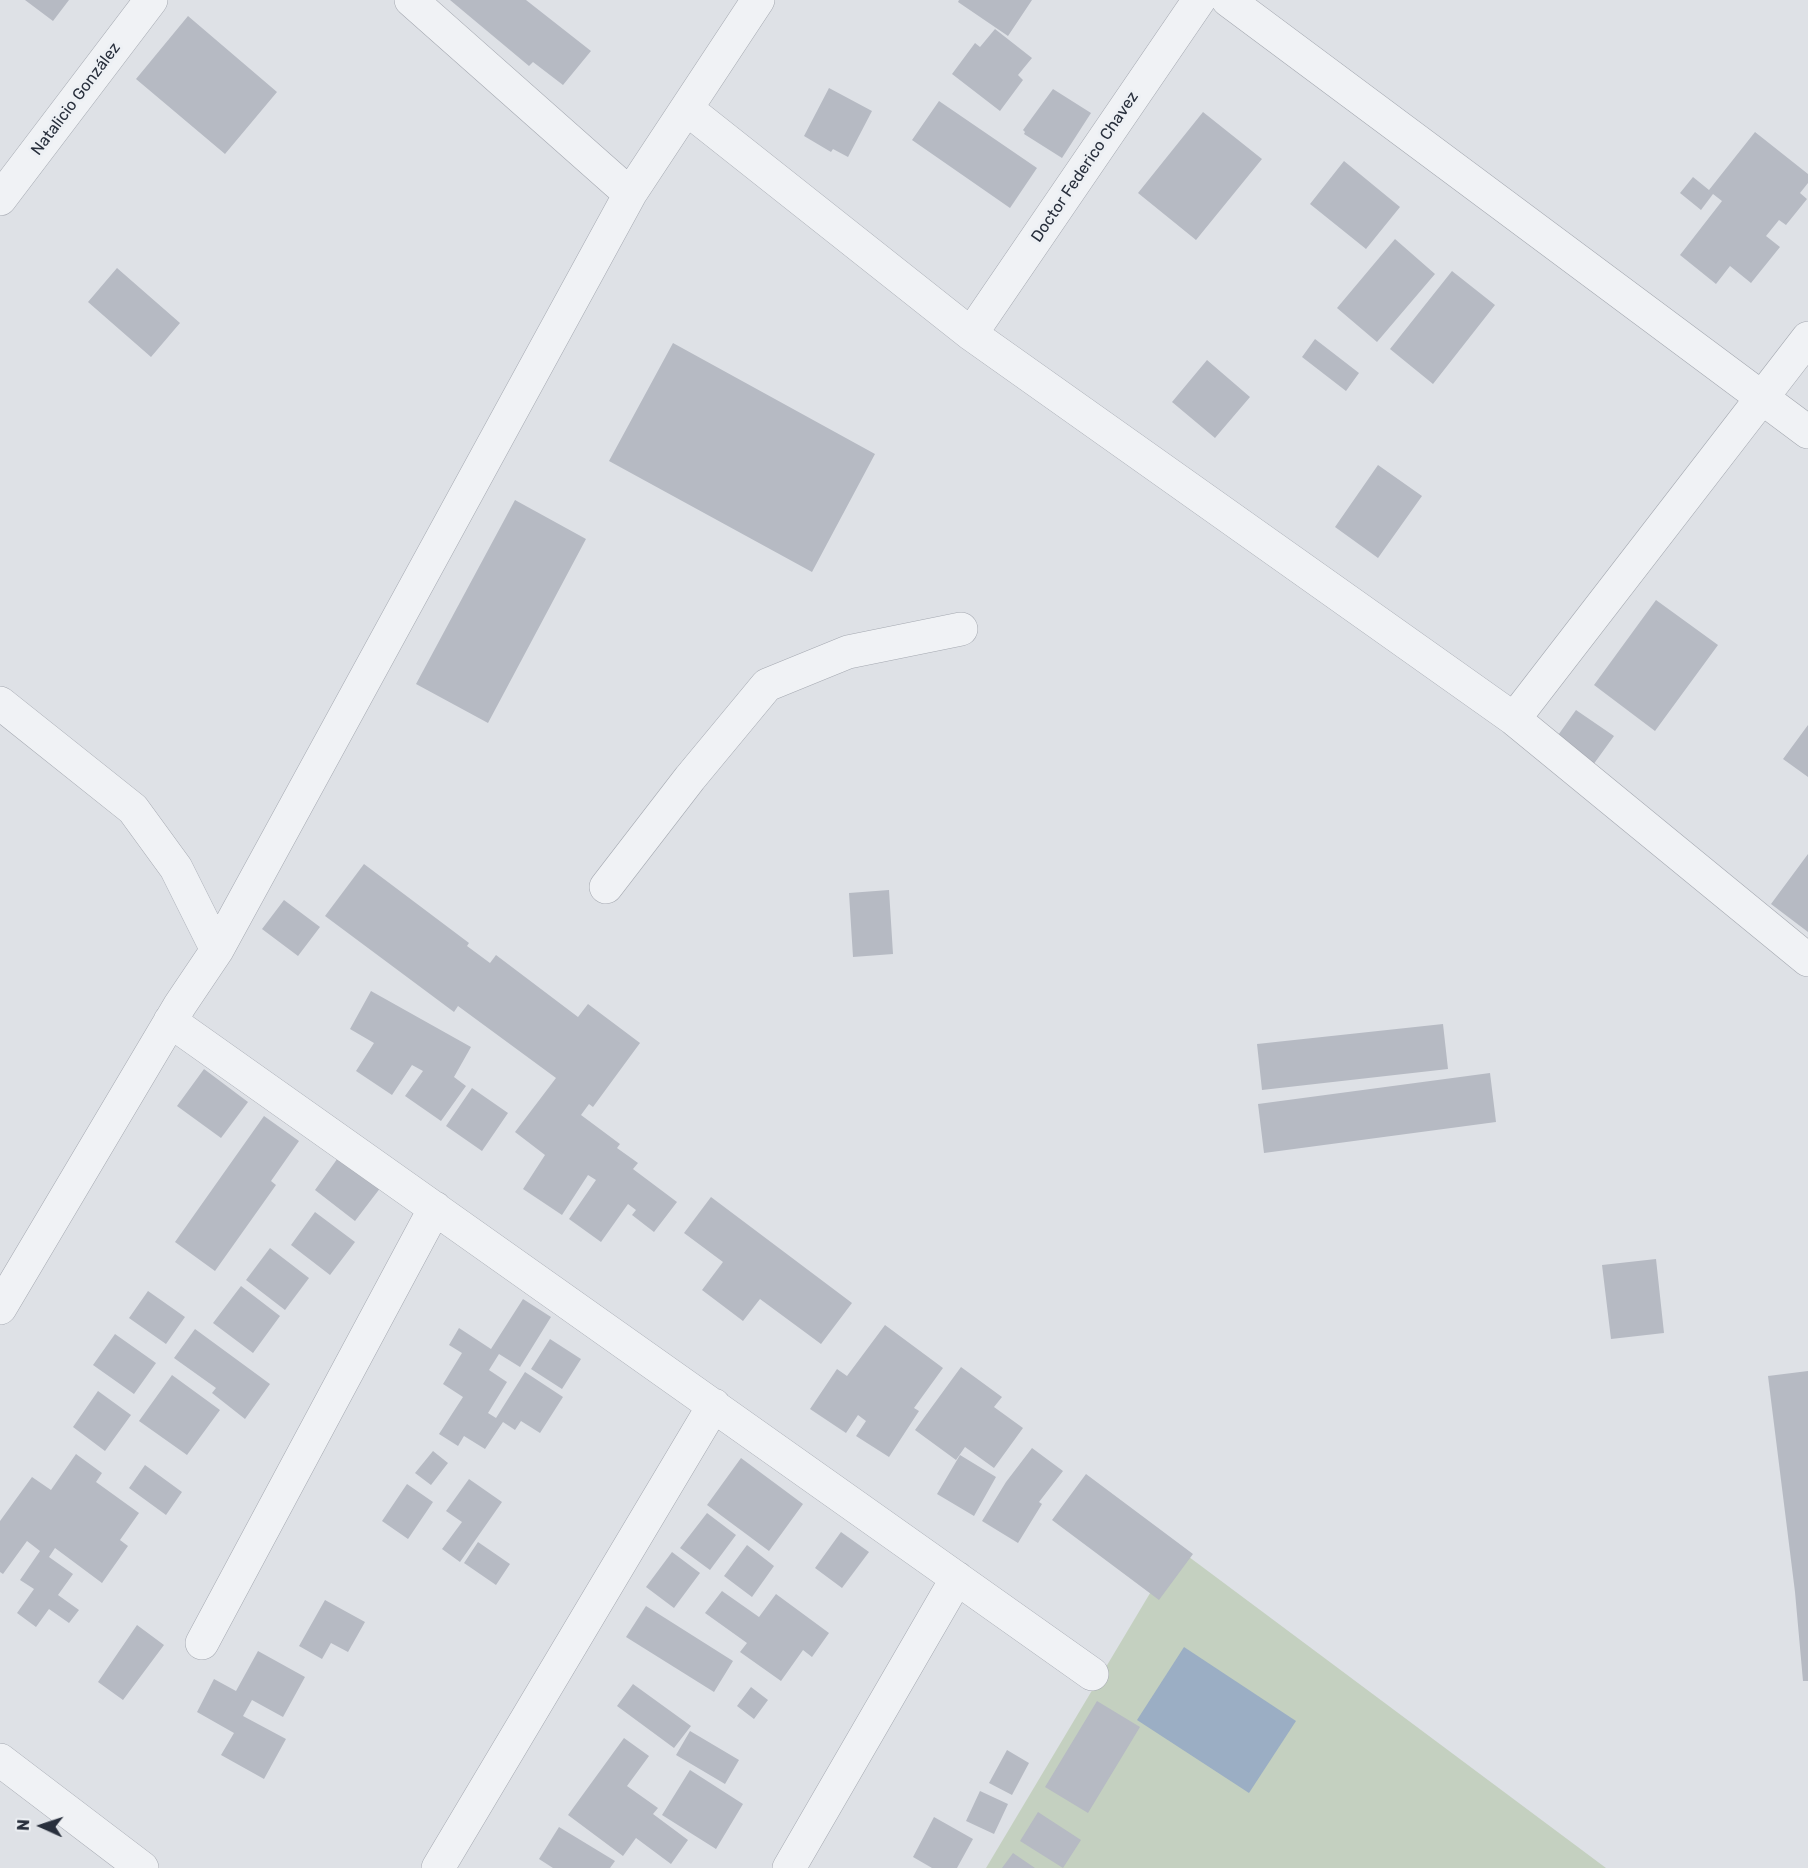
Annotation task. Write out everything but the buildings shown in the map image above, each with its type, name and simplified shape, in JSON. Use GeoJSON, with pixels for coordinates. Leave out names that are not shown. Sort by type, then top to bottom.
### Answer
{"type":"FeatureCollection","features":[{"type":"Feature","properties":{"kind":"street","name":"Natalicio González"},"geometry":{"type":"LineString","coordinates":[[0,198],[151,0]]}},
{"type":"Feature","properties":{"kind":"street"},"geometry":{"type":"LineString","coordinates":[[411,0],[630,194]]}},
{"type":"Feature","properties":{"kind":"street"},"geometry":{"type":"LineString","coordinates":[[0,1308],[170,1021],[217,950],[630,194],[758,0]]}},
{"type":"Feature","properties":{"kind":"street","name":"Doctor Federico Chavez"},"geometry":{"type":"LineString","coordinates":[[971,334],[1199,0]]}},
{"type":"Feature","properties":{"kind":"street"},"geometry":{"type":"LineString","coordinates":[[1228,0],[1808,432]]}},
{"type":"Feature","properties":{"kind":"street"},"geometry":{"type":"LineString","coordinates":[[687,109],[971,334],[1514,719],[1808,960]]}},
{"type":"Feature","properties":{"kind":"street"},"geometry":{"type":"LineString","coordinates":[[1514,719],[1808,338]]}},
{"type":"Feature","properties":{"kind":"street"},"geometry":{"type":"LineString","coordinates":[[606,887],[690,778],[767,685],[848,652],[961,629]]}},
{"type":"Feature","properties":{"kind":"street"},"geometry":{"type":"LineString","coordinates":[[0,703],[133,809],[176,868],[217,950]]}},
{"type":"Feature","properties":{"kind":"street"},"geometry":{"type":"LineString","coordinates":[[170,1021],[1092,1674]]}},
{"type":"Feature","properties":{"kind":"street"},"geometry":{"type":"LineString","coordinates":[[202,1643],[435,1208]]}},
{"type":"Feature","properties":{"kind":"street"},"geometry":{"type":"LineString","coordinates":[[438,1868],[714,1405]]}},
{"type":"Feature","properties":{"kind":"street"},"geometry":{"type":"LineString","coordinates":[[789,1868],[957,1578]]}},
{"type":"Feature","properties":{"kind":"street"},"geometry":{"type":"LineString","coordinates":[[0,1760],[142,1868]]}},
{"type":"Feature","properties":{"kind":"green space"},"geometry":{"type":"Polygon","coordinates":[[[1177,1548],[1606,1868],[986,1868],[1177,1548]]]}},
{"type":"Feature","properties":{"kind":"water"},"geometry":{"type":"Polygon","coordinates":[[[1184,1647],[1296,1721],[1249,1793],[1137,1720],[1184,1647]]]}}]}
